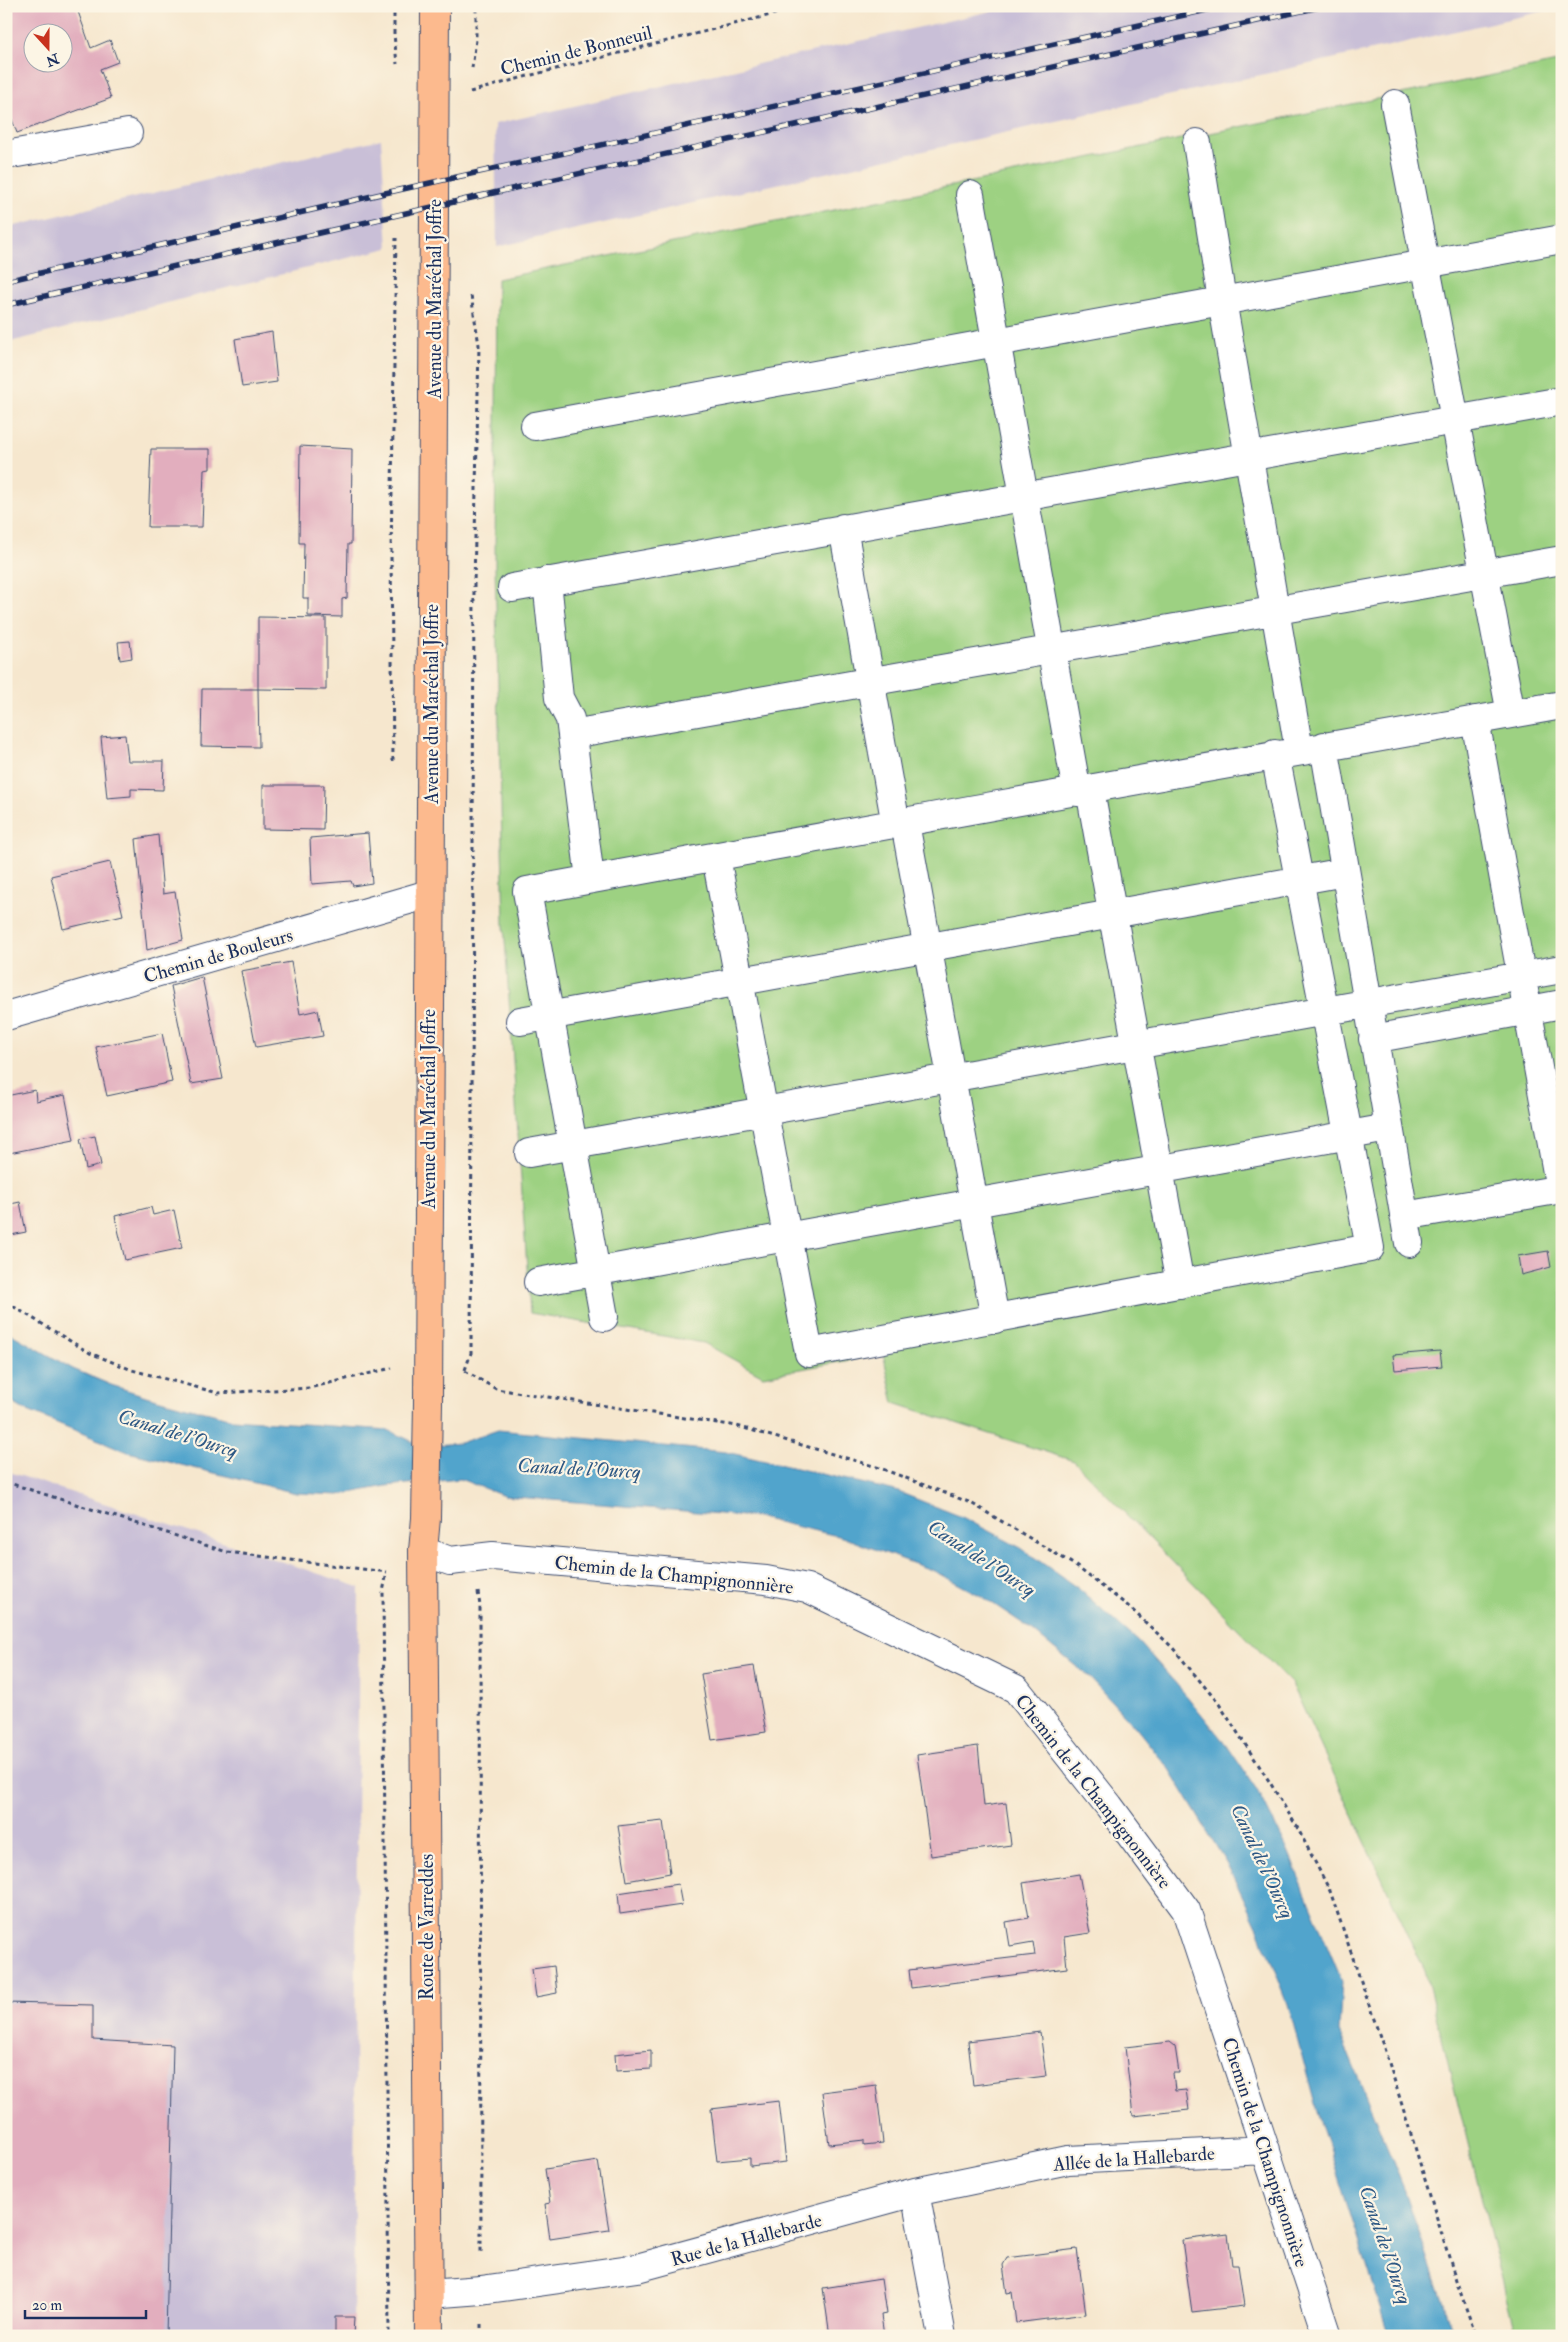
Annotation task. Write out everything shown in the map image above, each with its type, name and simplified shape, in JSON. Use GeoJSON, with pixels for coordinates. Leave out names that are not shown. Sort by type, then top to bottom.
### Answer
{"type":"FeatureCollection","features":[{"type":"Feature","properties":{"kind":"main road","name":"Avenue du Maréchal Joffre"},"geometry":{"type":"LineString","coordinates":[[426,1518],[435,6]]}},
{"type":"Feature","properties":{"kind":"main road","name":"Route de Varreddes"},"geometry":{"type":"LineString","coordinates":[[426,1518],[423,1551],[429,2336]]}},
{"type":"Feature","properties":{"kind":"street"},"geometry":{"type":"LineString","coordinates":[[1395,104],[1511,714]]}},
{"type":"Feature","properties":{"kind":"street"},"geometry":{"type":"LineString","coordinates":[[6,155],[128,133]]}},
{"type":"Feature","properties":{"kind":"street"},"geometry":{"type":"LineString","coordinates":[[716,857],[809,1353],[1370,1248],[1299,881],[1299,750],[1197,143]]}},
{"type":"Feature","properties":{"kind":"street"},"geometry":{"type":"LineString","coordinates":[[970,195],[1051,649],[1112,914],[1180,1284]]}},
{"type":"Feature","properties":{"kind":"street"},"geometry":{"type":"LineString","coordinates":[[534,426],[1562,239]]}},
{"type":"Feature","properties":{"kind":"street"},"geometry":{"type":"LineString","coordinates":[[512,588],[1248,455],[1562,401]]}},
{"type":"Feature","properties":{"kind":"street"},"geometry":{"type":"LineString","coordinates":[[843,528],[870,681],[928,948],[995,1319]]}},
{"type":"Feature","properties":{"kind":"street"},"geometry":{"type":"LineString","coordinates":[[572,734],[1562,560]]}},
{"type":"Feature","properties":{"kind":"street"},"geometry":{"type":"LineString","coordinates":[[547,581],[559,698],[570,719],[590,879]]}},
{"type":"Feature","properties":{"kind":"street"},"geometry":{"type":"LineString","coordinates":[[604,1318],[526,891],[1083,791],[1299,750],[1562,705]]}},
{"type":"Feature","properties":{"kind":"street"},"geometry":{"type":"LineString","coordinates":[[1404,1216],[1561,1189],[1475,720]]}},
{"type":"Feature","properties":{"kind":"street"},"geometry":{"type":"LineString","coordinates":[[1299,750],[1346,872],[1409,1244]]}},
{"type":"Feature","properties":{"kind":"street"},"geometry":{"type":"LineString","coordinates":[[520,1021],[1346,872]]}},
{"type":"Feature","properties":{"kind":"street","name":"Chemin de Bouleurs"},"geometry":{"type":"LineString","coordinates":[[6,1016],[429,894]]}},
{"type":"Feature","properties":{"kind":"street"},"geometry":{"type":"LineString","coordinates":[[529,1153],[1562,969]]}},
{"type":"Feature","properties":{"kind":"street"},"geometry":{"type":"LineString","coordinates":[[1373,1039],[1562,1004]]}},
{"type":"Feature","properties":{"kind":"street"},"geometry":{"type":"LineString","coordinates":[[538,1282],[1388,1128]]}},
{"type":"Feature","properties":{"kind":"street","name":"Chemin de la Champignonnière"},"geometry":{"type":"LineString","coordinates":[[423,1551],[450,1561],[493,1556],[766,1580],[808,1588],[1016,1690],[1109,1806],[1186,1910],[1328,2336]]}},
{"type":"Feature","properties":{"kind":"street","name":"Allée de la Hallebarde"},"geometry":{"type":"LineString","coordinates":[[916,2192],[1068,2160],[1266,2150]]}},
{"type":"Feature","properties":{"kind":"street"},"geometry":{"type":"LineString","coordinates":[[916,2192],[942,2336]]}},
{"type":"Feature","properties":{"kind":"street","name":"Rue de la Hallebarde"},"geometry":{"type":"LineString","coordinates":[[429,2294],[481,2290],[637,2268],[916,2192]]}},
{"type":"Feature","properties":{"kind":"path"},"geometry":{"type":"LineString","coordinates":[[394,6],[394,34],[398,68]]}},
{"type":"Feature","properties":{"kind":"path"},"geometry":{"type":"LineString","coordinates":[[471,75],[476,40],[476,6]]}},
{"type":"Feature","properties":{"kind":"path","name":"Chemin de Bonneuil"},"geometry":{"type":"LineString","coordinates":[[469,93],[528,76],[806,6]]}},
{"type":"Feature","properties":{"kind":"path"},"geometry":{"type":"LineString","coordinates":[[467,100],[470,84]]}},
{"type":"Feature","properties":{"kind":"path"},"geometry":{"type":"LineString","coordinates":[[393,769],[391,553],[396,235]]}},
{"type":"Feature","properties":{"kind":"path"},"geometry":{"type":"LineString","coordinates":[[465,1371],[471,1353],[474,585],[478,345],[470,290]]}},
{"type":"Feature","properties":{"kind":"path"},"geometry":{"type":"LineString","coordinates":[[6,1302],[90,1353],[132,1370],[218,1393],[309,1388],[392,1368]]}},
{"type":"Feature","properties":{"kind":"path"},"geometry":{"type":"LineString","coordinates":[[6,1482],[227,1552],[387,1572]]}},
{"type":"Feature","properties":{"kind":"path"},"geometry":{"type":"LineString","coordinates":[[477,1588],[480,1606],[481,2336]]}},
{"type":"Feature","properties":{"kind":"path"},"geometry":{"type":"LineString","coordinates":[[383,1592],[389,2336]]}},
{"type":"Feature","properties":{"kind":"shaded area"},"geometry":{"type":"Polygon","coordinates":[[[1013,6],[1562,7],[497,247],[495,124],[1013,6]]]}},
{"type":"Feature","properties":{"kind":"shaded area"},"geometry":{"type":"Polygon","coordinates":[[[381,139],[388,248],[6,343],[6,228],[381,139]]]}},
{"type":"Feature","properties":{"kind":"shaded area"},"geometry":{"type":"Polygon","coordinates":[[[6,1471],[359,1587],[353,2336],[6,2336],[6,1471]]]}},
{"type":"Feature","properties":{"kind":"green space"},"geometry":{"type":"Polygon","coordinates":[[[1562,61],[1562,1226],[1557,1227],[1562,1243],[1562,2336],[1516,2336],[1425,1971],[1292,1684],[1074,1461],[894,1403],[883,1354],[763,1376],[704,1343],[530,1313],[504,925],[495,566],[497,279],[1562,61]]]}},
{"type":"Feature","properties":{"kind":"water","name":"Canal de l'Ourcq"},"geometry":{"type":"Polygon","coordinates":[[[6,1331],[73,1369],[111,1385],[232,1419],[388,1430],[422,1446],[460,1443],[498,1430],[726,1452],[896,1491],[962,1517],[1021,1548],[1079,1589],[1139,1642],[1186,1695],[1228,1747],[1261,1796],[1287,1849],[1342,1981],[1339,2031],[1405,2191],[1454,2336],[1390,2336],[1317,2112],[1288,2004],[1259,1930],[1226,1862],[1169,1769],[1137,1729],[1089,1677],[1028,1627],[983,1597],[934,1571],[842,1537],[756,1517],[504,1496],[460,1479],[386,1486],[339,1495],[296,1493],[128,1452],[23,1409],[6,1399],[6,1331]]]}},
{"type":"Feature","properties":{"kind":"building"},"geometry":{"type":"Polygon","coordinates":[[[6,6],[76,6],[91,48],[110,40],[118,62],[100,69],[111,98],[17,133],[6,103],[6,6]]]}},
{"type":"Feature","properties":{"kind":"building"},"geometry":{"type":"Polygon","coordinates":[[[272,332],[277,382],[242,387],[235,339],[272,332]]]}},
{"type":"Feature","properties":{"kind":"building"},"geometry":{"type":"Polygon","coordinates":[[[300,446],[352,449],[351,544],[348,544],[347,598],[342,599],[342,617],[308,616],[308,598],[303,598],[304,543],[299,543],[300,446]]]}},
{"type":"Feature","properties":{"kind":"building"},"geometry":{"type":"Polygon","coordinates":[[[151,449],[210,449],[210,469],[204,470],[202,527],[148,527],[151,449]]]}},
{"type":"Feature","properties":{"kind":"building"},"geometry":{"type":"Polygon","coordinates":[[[258,617],[326,618],[326,690],[258,689],[258,617]]]}},
{"type":"Feature","properties":{"kind":"building"},"geometry":{"type":"Polygon","coordinates":[[[130,641],[132,658],[120,660],[118,642],[130,641]]]}},
{"type":"Feature","properties":{"kind":"building"},"geometry":{"type":"Polygon","coordinates":[[[202,689],[258,689],[259,747],[201,746],[202,689]]]}},
{"type":"Feature","properties":{"kind":"building"},"geometry":{"type":"Polygon","coordinates":[[[125,735],[128,761],[164,761],[163,790],[131,789],[131,796],[107,798],[101,737],[125,735]]]}},
{"type":"Feature","properties":{"kind":"building"},"geometry":{"type":"Polygon","coordinates":[[[263,785],[324,785],[323,830],[263,829],[263,785]]]}},
{"type":"Feature","properties":{"kind":"building"},"geometry":{"type":"Polygon","coordinates":[[[368,833],[372,883],[353,886],[351,881],[312,884],[310,838],[368,833]]]}},
{"type":"Feature","properties":{"kind":"building"},"geometry":{"type":"Polygon","coordinates":[[[158,835],[163,894],[175,892],[183,940],[147,950],[136,839],[158,835]]]}},
{"type":"Feature","properties":{"kind":"building"},"geometry":{"type":"Polygon","coordinates":[[[110,862],[123,915],[63,929],[51,876],[110,862]]]}},
{"type":"Feature","properties":{"kind":"building"},"geometry":{"type":"Polygon","coordinates":[[[291,962],[300,1014],[318,1010],[323,1036],[256,1047],[241,971],[291,962]]]}},
{"type":"Feature","properties":{"kind":"building"},"geometry":{"type":"Polygon","coordinates":[[[202,977],[223,1079],[191,1084],[171,986],[202,977]]]}},
{"type":"Feature","properties":{"kind":"building"},"geometry":{"type":"Polygon","coordinates":[[[162,1033],[172,1082],[107,1096],[96,1047],[162,1033]]]}},
{"type":"Feature","properties":{"kind":"building"},"geometry":{"type":"Polygon","coordinates":[[[35,1090],[36,1101],[65,1095],[74,1140],[9,1153],[6,1140],[6,1096],[35,1090]]]}},
{"type":"Feature","properties":{"kind":"building"},"geometry":{"type":"Polygon","coordinates":[[[95,1136],[101,1165],[86,1169],[80,1139],[95,1136]]]}},
{"type":"Feature","properties":{"kind":"building"},"geometry":{"type":"Polygon","coordinates":[[[20,1202],[26,1232],[6,1236],[6,1205],[20,1202]]]}},
{"type":"Feature","properties":{"kind":"building"},"geometry":{"type":"Polygon","coordinates":[[[151,1207],[153,1215],[174,1210],[182,1248],[125,1260],[115,1216],[151,1207]]]}},
{"type":"Feature","properties":{"kind":"building"},"geometry":{"type":"Polygon","coordinates":[[[1548,1251],[1551,1267],[1521,1275],[1518,1256],[1548,1251]]]}},
{"type":"Feature","properties":{"kind":"building"},"geometry":{"type":"Polygon","coordinates":[[[1440,1351],[1442,1366],[1395,1370],[1393,1355],[1440,1351]]]}},
{"type":"Feature","properties":{"kind":"building"},"geometry":{"type":"Polygon","coordinates":[[[754,1666],[766,1732],[712,1740],[701,1674],[754,1666]]]}},
{"type":"Feature","properties":{"kind":"building"},"geometry":{"type":"Polygon","coordinates":[[[978,1746],[984,1806],[1006,1803],[1011,1845],[931,1856],[917,1755],[978,1746]]]}},
{"type":"Feature","properties":{"kind":"building"},"geometry":{"type":"Polygon","coordinates":[[[663,1821],[670,1873],[627,1881],[618,1826],[663,1821]]]}},
{"type":"Feature","properties":{"kind":"building"},"geometry":{"type":"Polygon","coordinates":[[[1079,1874],[1090,1933],[1064,1937],[1067,1968],[911,1988],[909,1970],[1035,1955],[1033,1942],[1010,1946],[1006,1922],[1029,1918],[1023,1883],[1079,1874]]]}},
{"type":"Feature","properties":{"kind":"building"},"geometry":{"type":"Polygon","coordinates":[[[678,1884],[682,1905],[620,1914],[618,1893],[678,1884]]]}},
{"type":"Feature","properties":{"kind":"building"},"geometry":{"type":"Polygon","coordinates":[[[554,1966],[557,1993],[536,1997],[532,1969],[554,1966]]]}},
{"type":"Feature","properties":{"kind":"building"},"geometry":{"type":"Polygon","coordinates":[[[6,2003],[93,2005],[93,2040],[173,2045],[166,2336],[6,2336],[6,2003]]]}},
{"type":"Feature","properties":{"kind":"building"},"geometry":{"type":"Polygon","coordinates":[[[1040,2032],[1046,2076],[973,2085],[968,2041],[1040,2032]]]}},
{"type":"Feature","properties":{"kind":"building"},"geometry":{"type":"Polygon","coordinates":[[[1170,2042],[1175,2046],[1179,2073],[1173,2073],[1175,2091],[1186,2090],[1189,2110],[1133,2116],[1125,2047],[1170,2042]]]}},
{"type":"Feature","properties":{"kind":"building"},"geometry":{"type":"Polygon","coordinates":[[[651,2050],[651,2069],[616,2071],[615,2054],[651,2050]]]}},
{"type":"Feature","properties":{"kind":"building"},"geometry":{"type":"Polygon","coordinates":[[[876,2085],[883,2143],[864,2145],[864,2140],[829,2144],[822,2092],[876,2085]]]}},
{"type":"Feature","properties":{"kind":"building"},"geometry":{"type":"Polygon","coordinates":[[[779,2101],[786,2162],[750,2166],[750,2158],[717,2161],[711,2109],[779,2101]]]}},
{"type":"Feature","properties":{"kind":"building"},"geometry":{"type":"Polygon","coordinates":[[[598,2161],[609,2230],[550,2239],[545,2204],[550,2203],[545,2169],[598,2161]]]}},
{"type":"Feature","properties":{"kind":"building"},"geometry":{"type":"Polygon","coordinates":[[[1228,2234],[1232,2265],[1238,2265],[1244,2306],[1192,2312],[1182,2240],[1228,2234]]]}},
{"type":"Feature","properties":{"kind":"building"},"geometry":{"type":"Polygon","coordinates":[[[1077,2249],[1086,2314],[1016,2323],[1012,2292],[1007,2293],[1003,2265],[1007,2258],[1077,2249]]]}},
{"type":"Feature","properties":{"kind":"building"},"geometry":{"type":"Polygon","coordinates":[[[881,2279],[886,2314],[881,2315],[884,2336],[830,2336],[823,2288],[881,2279]]]}},
{"type":"Feature","properties":{"kind":"building"},"geometry":{"type":"Polygon","coordinates":[[[335,2317],[354,2317],[353,2336],[335,2336],[335,2317]]]}},
{"type":"Feature","properties":{"kind":"railway"},"geometry":{"type":"LineString","coordinates":[[6,281],[385,193],[1225,6]]}},
{"type":"Feature","properties":{"kind":"railway"},"geometry":{"type":"LineString","coordinates":[[6,305],[1324,6]]}}]}
